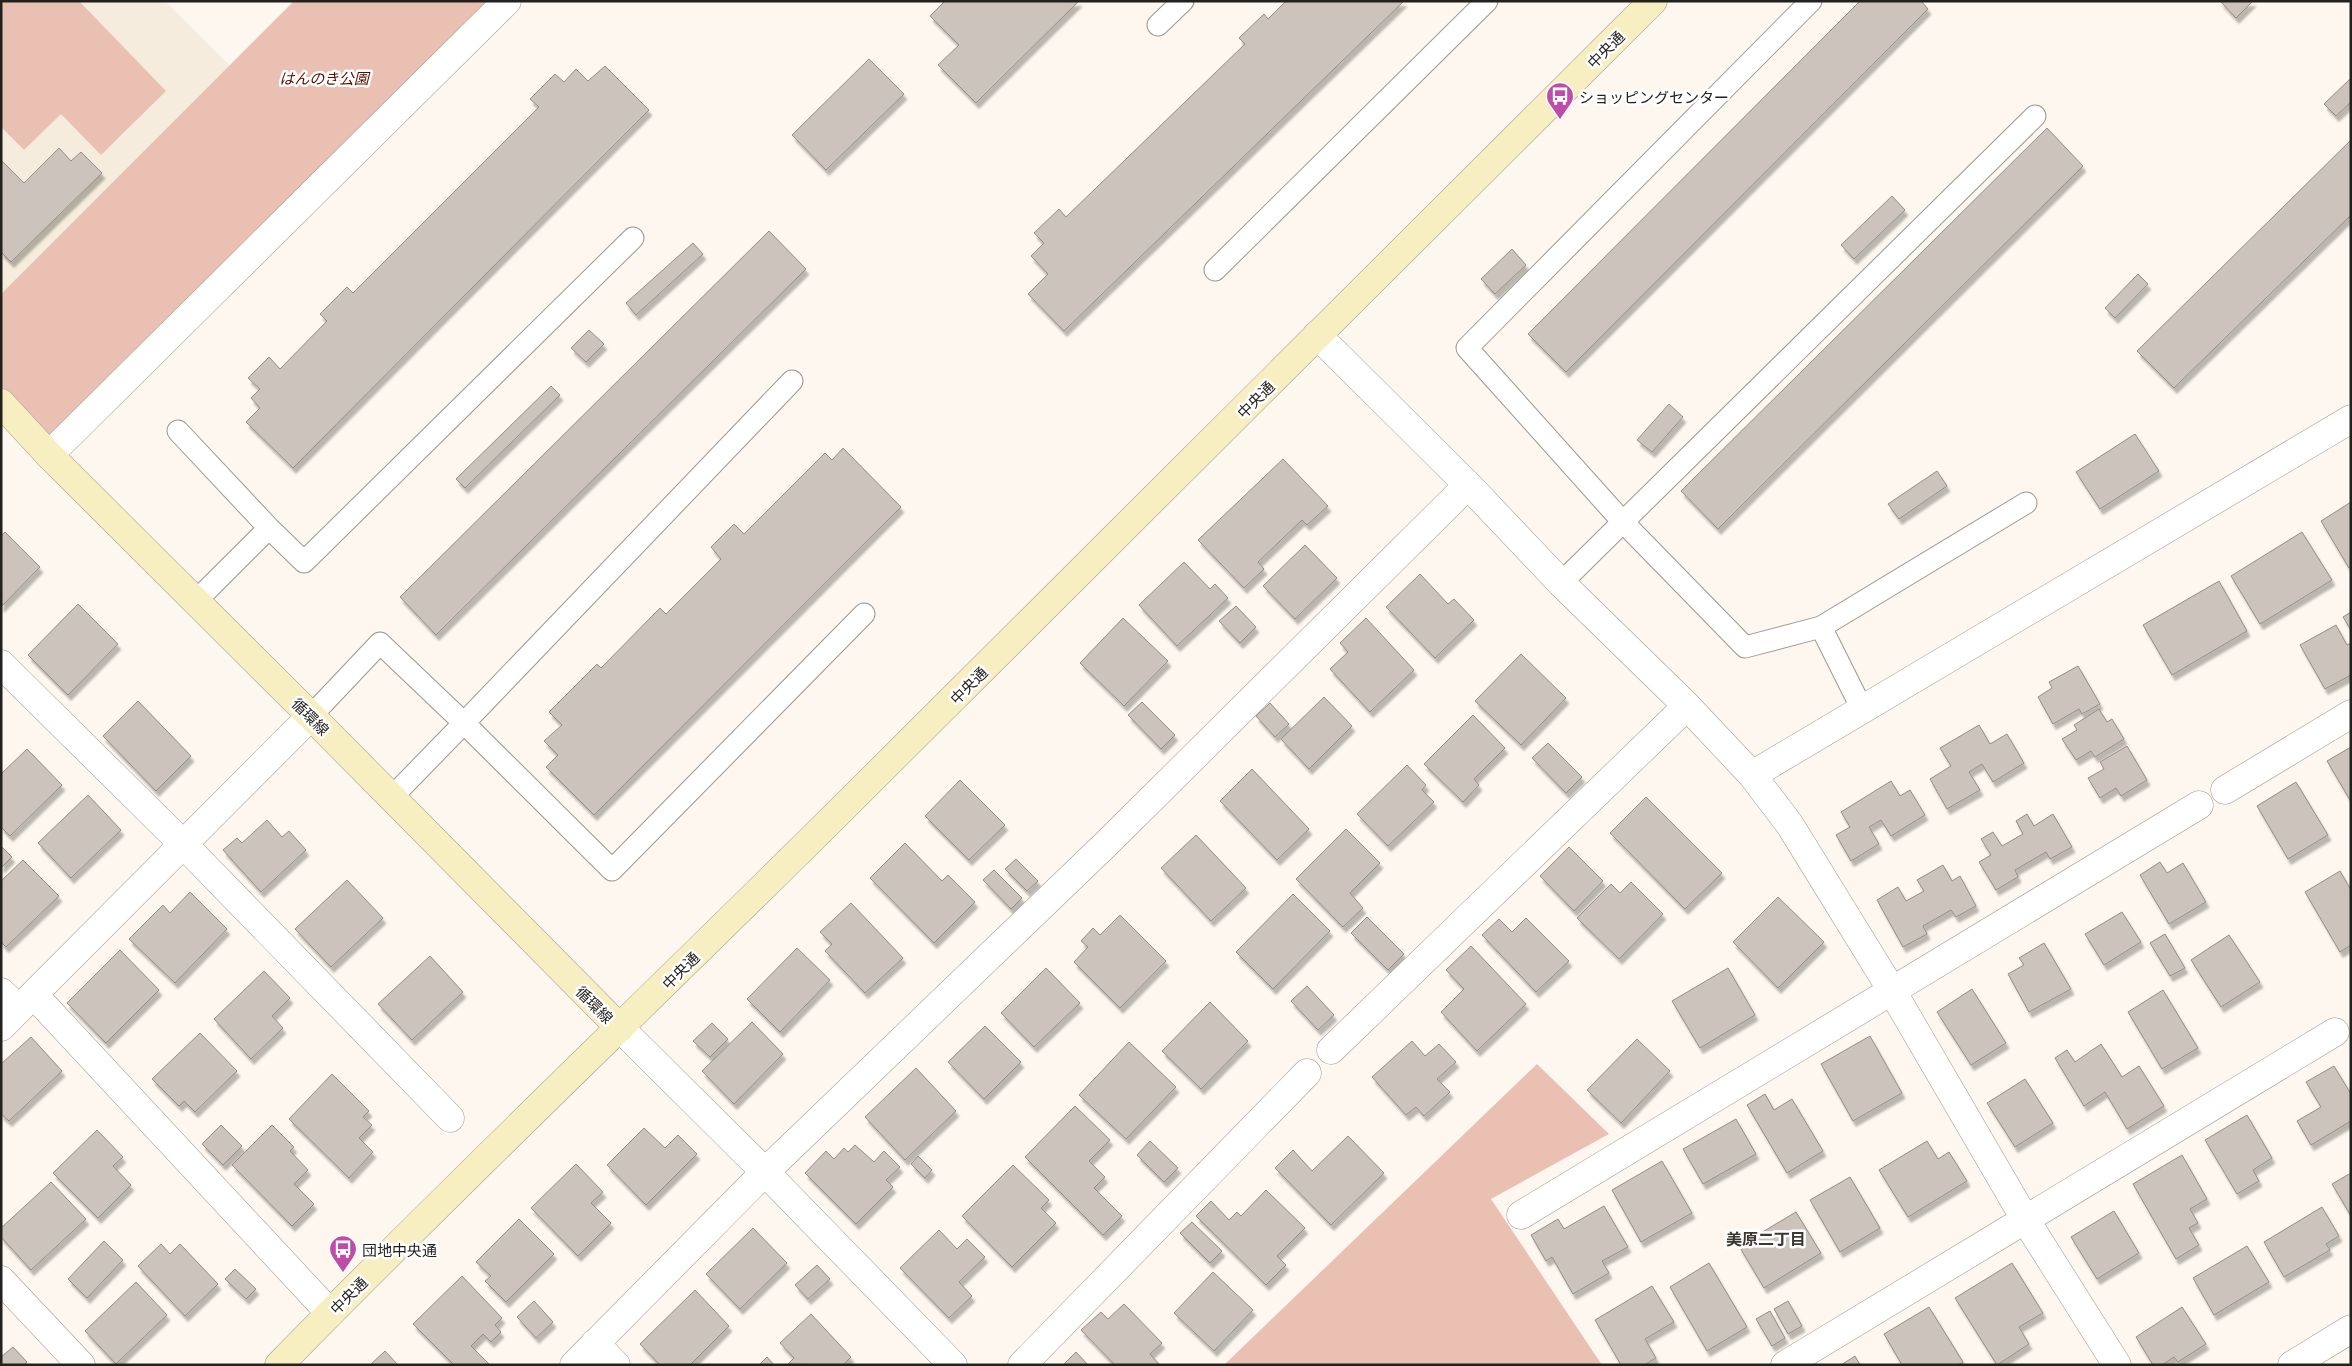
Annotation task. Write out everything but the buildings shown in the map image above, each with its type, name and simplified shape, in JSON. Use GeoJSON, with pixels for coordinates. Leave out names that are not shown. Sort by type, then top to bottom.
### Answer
{"type":"FeatureCollection","features":[{"type":"Feature","properties":{"kind":"street"},"geometry":{"type":"LineString","coordinates":[[49,455],[507,1]]}},
{"type":"Feature","properties":{"kind":"street","name":"中央通"},"geometry":{"type":"LineString","coordinates":[[279,1365],[1254,400],[1317,334],[1653,1]]}},
{"type":"Feature","properties":{"kind":"street"},"geometry":{"type":"LineString","coordinates":[[1317,334],[1468,485],[1561,583],[1687,706],[1752,775],[1790,825],[1891,989],[2025,1219],[2117,1365]]}},
{"type":"Feature","properties":{"kind":"street","name":"循環線"},"geometry":{"type":"LineString","coordinates":[[1,404],[49,455],[392,797],[620,1028]]}},
{"type":"Feature","properties":{"kind":"street"},"geometry":{"type":"LineString","coordinates":[[1752,775],[2351,419]]}},
{"type":"Feature","properties":{"kind":"street"},"geometry":{"type":"LineString","coordinates":[[574,1365],[765,1172],[1106,844],[1468,485]]}},
{"type":"Feature","properties":{"kind":"street"},"geometry":{"type":"LineString","coordinates":[[1,664],[184,845],[450,1118]]}},
{"type":"Feature","properties":{"kind":"street"},"geometry":{"type":"LineString","coordinates":[[1331,1050],[1687,706]]}},
{"type":"Feature","properties":{"kind":"street"},"geometry":{"type":"LineString","coordinates":[[2224,790],[2351,714]]}},
{"type":"Feature","properties":{"kind":"street"},"geometry":{"type":"LineString","coordinates":[[311,716],[184,845],[14,1006],[330,1313]]}},
{"type":"Feature","properties":{"kind":"street"},"geometry":{"type":"LineString","coordinates":[[1521,1215],[1891,989],[2199,805]]}},
{"type":"Feature","properties":{"kind":"street"},"geometry":{"type":"LineString","coordinates":[[620,1028],[765,1172],[953,1365]]}},
{"type":"Feature","properties":{"kind":"street"},"geometry":{"type":"LineString","coordinates":[[1785,1365],[2335,1032]]}},
{"type":"Feature","properties":{"kind":"street"},"geometry":{"type":"LineString","coordinates":[[1022,1365],[1307,1073]]}},
{"type":"Feature","properties":{"kind":"street"},"geometry":{"type":"LineString","coordinates":[[1,1280],[81,1365]]}},
{"type":"Feature","properties":{"kind":"street"},"geometry":{"type":"LineString","coordinates":[[2292,1365],[2351,1329]]}},
{"type":"Feature","properties":{"kind":"street"},"geometry":{"type":"LineString","coordinates":[[595,1343],[616,1365]]}},
{"type":"Feature","properties":{"kind":"lane"},"geometry":{"type":"LineString","coordinates":[[1158,25],[1184,1]]}},
{"type":"Feature","properties":{"kind":"lane"},"geometry":{"type":"LineString","coordinates":[[1215,270],[1487,1]]}},
{"type":"Feature","properties":{"kind":"lane"},"geometry":{"type":"LineString","coordinates":[[1811,1],[1467,348],[1622,521],[1746,647],[1821,627],[2026,503]]}},
{"type":"Feature","properties":{"kind":"lane"},"geometry":{"type":"LineString","coordinates":[[1561,583],[2035,116]]}},
{"type":"Feature","properties":{"kind":"lane"},"geometry":{"type":"LineString","coordinates":[[178,431],[268,528],[304,562],[632,238]]}},
{"type":"Feature","properties":{"kind":"lane"},"geometry":{"type":"LineString","coordinates":[[392,797],[792,381]]}},
{"type":"Feature","properties":{"kind":"lane"},"geometry":{"type":"LineString","coordinates":[[196,601],[268,528]]}},
{"type":"Feature","properties":{"kind":"lane"},"geometry":{"type":"LineString","coordinates":[[311,716],[380,643],[464,723],[612,870],[864,614]]}},
{"type":"Feature","properties":{"kind":"lane"},"geometry":{"type":"LineString","coordinates":[[1821,627],[1862,709]]}},
{"type":"Feature","properties":{"kind":"shaded area"},"geometry":{"type":"Polygon","coordinates":[[[1,1],[165,1],[230,66],[1,294],[1,1]]]}},
{"type":"Feature","properties":{"kind":"green space"},"geometry":{"type":"Polygon","coordinates":[[[1,1],[79,1],[166,91],[101,155],[61,114],[24,150],[1,127],[1,1]]]}},
{"type":"Feature","properties":{"kind":"green space","name":"はんのき公園"},"geometry":{"type":"Polygon","coordinates":[[[294,1],[507,1],[49,455],[1,403],[1,294],[294,1]]]}},
{"type":"Feature","properties":{"kind":"green space"},"geometry":{"type":"Polygon","coordinates":[[[1537,1064],[1609,1134],[1491,1199],[1602,1365],[1224,1365],[1537,1064]]]}},
{"type":"Feature","properties":{"kind":"place","name":"ショッピングセンター"},"geometry":{"type":"Point","coordinates":[1560,120]}},
{"type":"Feature","properties":{"kind":"place","name":"団地中央通"},"geometry":{"type":"Point","coordinates":[343,1273]}},
{"type":"Feature","properties":{"kind":"district","name":"美原二丁目"},"geometry":{"type":"Point","coordinates":[1766,1238]}}]}
